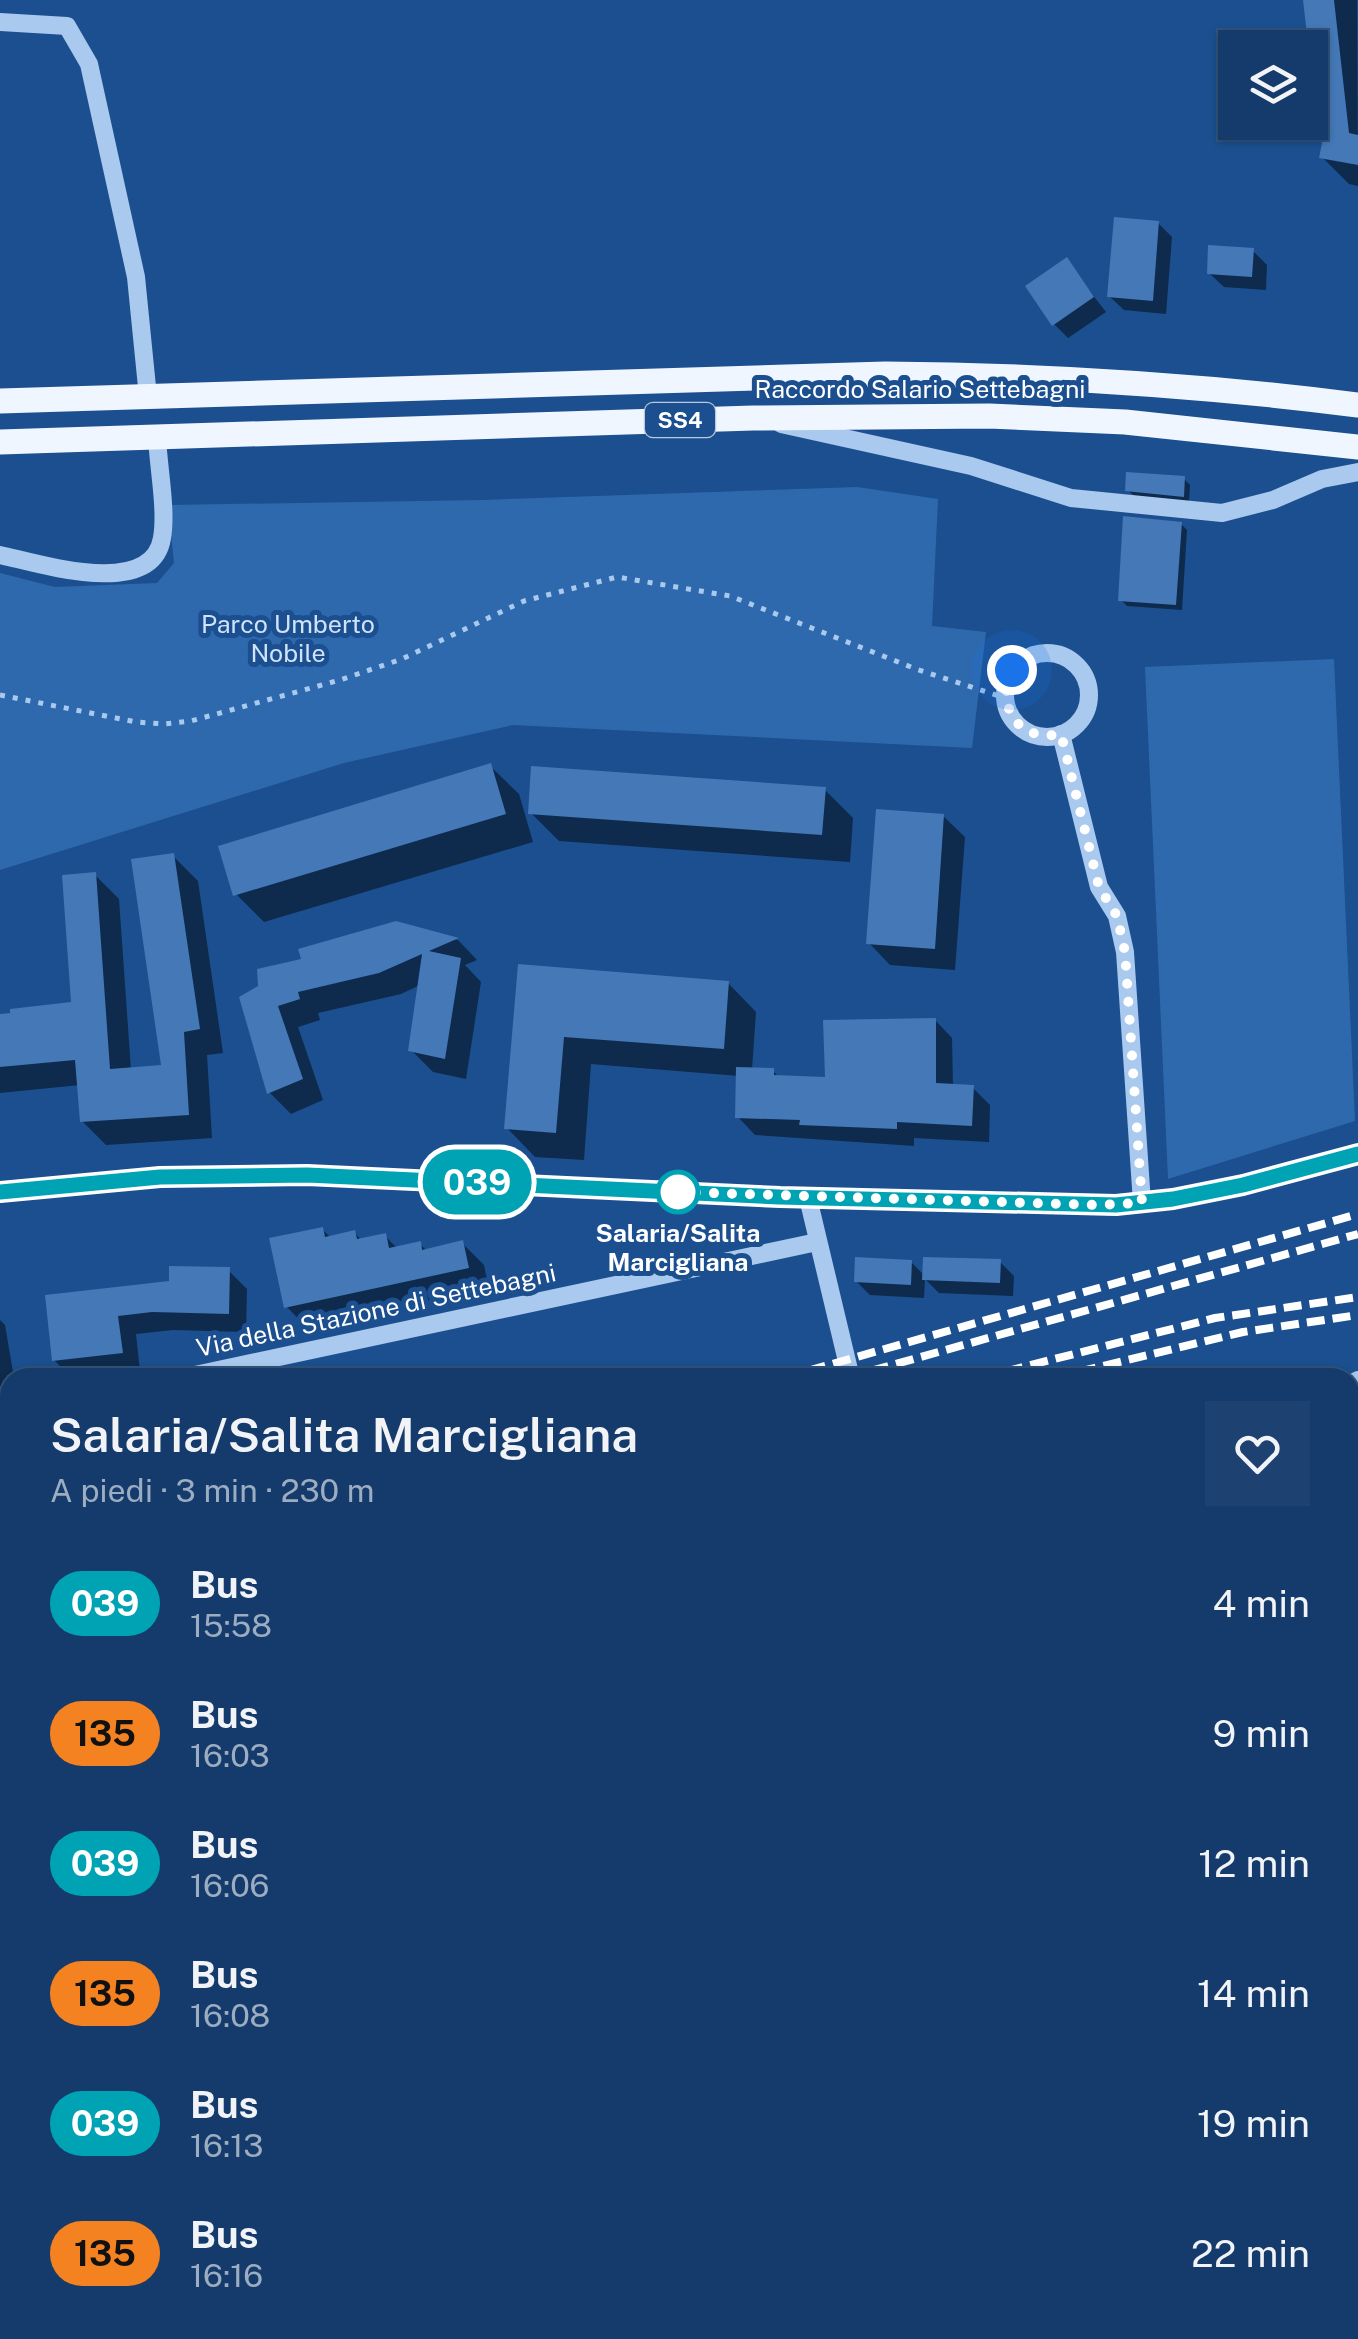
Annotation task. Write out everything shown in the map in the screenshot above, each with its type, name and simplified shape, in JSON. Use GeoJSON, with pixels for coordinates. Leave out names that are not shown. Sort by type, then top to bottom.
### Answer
{"type":"FeatureCollection","features":[{"type":"Feature","properties":{"kind":"main road","name":"Raccordo Salario Settebagni"},"geometry":{"type":"LineString","coordinates":[[0,401],[903,374],[1129,382],[1358,404]]}},
{"type":"Feature","properties":{"kind":"main road","name":"Raccordo Salario Settebagni"},"geometry":{"type":"LineString","coordinates":[[0,442],[753,418],[972,416],[1125,422],[1358,447]]}},
{"type":"Feature","properties":{"kind":"street"},"geometry":{"type":"LineString","coordinates":[[0,22],[67,26],[89,64],[136,277],[148,396]]}},
{"type":"Feature","properties":{"kind":"street"},"geometry":{"type":"LineString","coordinates":[[753,418],[971,466],[1071,498],[1222,514],[1273,500],[1322,479],[1358,472]]}},
{"type":"Feature","properties":{"kind":"street"},"geometry":{"type":"LineString","coordinates":[[0,555],[99,574],[131,571],[150,560],[162,540],[156,436]]}},
{"type":"Feature","properties":{"kind":"street"},"geometry":{"type":"LineString","coordinates":[[1050,653],[1075,664],[1084,675],[1088,703],[1082,716],[1061,734],[1036,736],[1014,722],[1005,698],[1012,670],[1036,654],[1050,653]]}},
{"type":"Feature","properties":{"kind":"street"},"geometry":{"type":"LineString","coordinates":[[1061,734],[1099,887],[1117,916],[1125,952],[1142,1203]]}},
{"type":"Feature","properties":{"kind":"street"},"geometry":{"type":"LineString","coordinates":[[0,1192],[234,1174],[808,1198],[1106,1205],[1142,1203],[1243,1185],[1358,1154]]}},
{"type":"Feature","properties":{"kind":"street"},"geometry":{"type":"LineString","coordinates":[[808,1198],[848,1368]]}},
{"type":"Feature","properties":{"kind":"street","name":"Via della Stazione di Settebagni"},"geometry":{"type":"LineString","coordinates":[[228,1368],[817,1242]]}},
{"type":"Feature","properties":{"kind":"path"},"geometry":{"type":"LineString","coordinates":[[0,695],[136,722],[164,724],[191,720],[340,680],[402,658],[524,601],[616,577],[730,596],[916,670],[1005,698]]}},
{"type":"Feature","properties":{"kind":"green space","name":"Parco Umberto Nobile"},"geometry":{"type":"Polygon","coordinates":[[[857,487],[938,499],[932,626],[986,632],[972,748],[513,725],[344,763],[0,870],[0,573],[55,587],[157,583],[174,563],[168,505],[482,500],[857,487]]]}},
{"type":"Feature","properties":{"kind":"green space"},"geometry":{"type":"Polygon","coordinates":[[[1334,659],[1355,1121],[1168,1179],[1145,667],[1334,659]]]}},
{"type":"Feature","properties":{"kind":"building"},"geometry":{"type":"Polygon","coordinates":[[[1303,0],[1334,0],[1349,133],[1358,135],[1358,165],[1319,158],[1323,140],[1328,140],[1328,30],[1306,30],[1303,0]]]}},
{"type":"Feature","properties":{"kind":"building"},"geometry":{"type":"Polygon","coordinates":[[[1114,217],[1159,221],[1153,301],[1107,297],[1114,217]]]}},
{"type":"Feature","properties":{"kind":"building"},"geometry":{"type":"Polygon","coordinates":[[[1208,245],[1254,248],[1252,277],[1207,274],[1208,245]]]}},
{"type":"Feature","properties":{"kind":"building"},"geometry":{"type":"Polygon","coordinates":[[[1067,257],[1094,297],[1052,326],[1025,286],[1067,257]]]}},
{"type":"Feature","properties":{"kind":"building"},"geometry":{"type":"Polygon","coordinates":[[[1126,472],[1185,476],[1184,497],[1125,491],[1126,472]]]}},
{"type":"Feature","properties":{"kind":"building"},"geometry":{"type":"Polygon","coordinates":[[[1123,516],[1182,522],[1176,605],[1118,601],[1123,516]]]}},
{"type":"Feature","properties":{"kind":"building"},"geometry":{"type":"Polygon","coordinates":[[[491,763],[506,814],[233,896],[218,846],[491,763]]]}},
{"type":"Feature","properties":{"kind":"building"},"geometry":{"type":"Polygon","coordinates":[[[531,766],[826,787],[822,835],[528,814],[531,766]]]}},
{"type":"Feature","properties":{"kind":"building"},"geometry":{"type":"Polygon","coordinates":[[[876,809],[944,814],[935,949],[866,944],[876,809]]]}},
{"type":"Feature","properties":{"kind":"building"},"geometry":{"type":"Polygon","coordinates":[[[174,853],[200,1029],[184,1032],[189,1115],[80,1122],[75,1060],[0,1067],[0,1014],[10,1013],[10,1009],[71,1002],[62,875],[96,872],[110,1069],[161,1065],[131,859],[174,853]]]}},
{"type":"Feature","properties":{"kind":"building"},"geometry":{"type":"Polygon","coordinates":[[[396,921],[459,938],[429,951],[461,958],[445,1059],[408,1051],[422,954],[379,973],[298,992],[300,999],[278,1006],[303,1079],[267,1094],[239,997],[258,986],[257,969],[301,959],[298,949],[396,921]]]}},
{"type":"Feature","properties":{"kind":"building"},"geometry":{"type":"Polygon","coordinates":[[[518,964],[729,981],[724,1049],[564,1037],[556,1133],[504,1129],[518,964]]]}},
{"type":"Feature","properties":{"kind":"building"},"geometry":{"type":"Polygon","coordinates":[[[936,1018],[936,1083],[974,1085],[972,1126],[897,1122],[897,1129],[735,1118],[736,1067],[774,1068],[774,1075],[825,1077],[823,1020],[936,1018]]]}},
{"type":"Feature","properties":{"kind":"building"},"geometry":{"type":"Polygon","coordinates":[[[323,1227],[325,1237],[355,1230],[357,1239],[386,1233],[389,1248],[421,1241],[422,1250],[463,1240],[469,1268],[284,1308],[269,1238],[323,1227]]]}},
{"type":"Feature","properties":{"kind":"building"},"geometry":{"type":"Polygon","coordinates":[[[855,1257],[912,1260],[911,1285],[854,1282],[855,1257]]]}},
{"type":"Feature","properties":{"kind":"building"},"geometry":{"type":"Polygon","coordinates":[[[923,1257],[1001,1259],[1000,1283],[922,1280],[923,1257]]]}},
{"type":"Feature","properties":{"kind":"building"},"geometry":{"type":"Polygon","coordinates":[[[169,1266],[230,1267],[229,1314],[152,1312],[118,1316],[123,1353],[52,1361],[45,1295],[169,1281],[169,1266]]]}},
{"type":"Feature","properties":{"kind":"railway"},"geometry":{"type":"LineString","coordinates":[[818,1368],[1358,1214]]}},
{"type":"Feature","properties":{"kind":"railway"},"geometry":{"type":"LineString","coordinates":[[882,1368],[1358,1234]]}},
{"type":"Feature","properties":{"kind":"railway"},"geometry":{"type":"LineString","coordinates":[[1019,1368],[1215,1318],[1358,1297]]}},
{"type":"Feature","properties":{"kind":"railway"},"geometry":{"type":"LineString","coordinates":[[1094,1368],[1243,1332],[1358,1315]]}},
{"type":"Feature","properties":{"kind":"bus line","name":"039"},"geometry":{"type":"LineString","coordinates":[[0,1192],[234,1174],[780,1197],[1116,1205],[1243,1185],[1358,1154]]}},
{"type":"Feature","properties":{"kind":"place","name":"Salaria/Salita Marcigliana"},"geometry":{"type":"Point","coordinates":[678,1192]}},
{"type":"Feature","properties":{"kind":"route"},"geometry":{"type":"LineString","coordinates":[[678,1192],[1096,1205],[1142,1203],[1125,952],[1117,916],[1099,887],[1061,734],[1036,736],[1014,722],[1005,698],[1012,670]]}}]}
